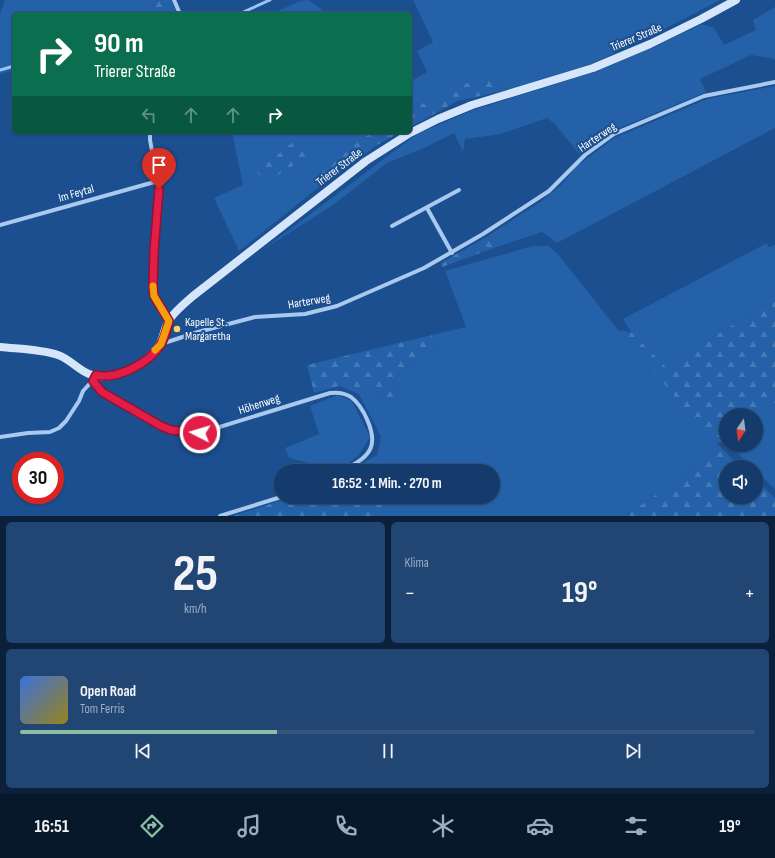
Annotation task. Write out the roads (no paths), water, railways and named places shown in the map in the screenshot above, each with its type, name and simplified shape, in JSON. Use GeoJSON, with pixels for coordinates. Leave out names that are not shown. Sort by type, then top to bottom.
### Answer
{"type":"FeatureCollection","features":[{"type":"Feature","properties":{"kind":"main road","name":"Trierer Straße"},"geometry":{"type":"LineString","coordinates":[[412,132],[472,105],[593,68],[690,25],[736,0]]}},
{"type":"Feature","properties":{"kind":"main road","name":"Trierer Straße"},"geometry":{"type":"LineString","coordinates":[[0,347],[57,355],[67,359],[94,378],[112,375],[134,368],[144,361],[161,344],[169,321],[184,303],[366,161],[408,134]]}},
{"type":"Feature","properties":{"kind":"street"},"geometry":{"type":"LineString","coordinates":[[174,0],[179,12]]}},
{"type":"Feature","properties":{"kind":"street","name":"Harterweg"},"geometry":{"type":"LineString","coordinates":[[161,344],[198,332],[255,318],[305,314],[337,306],[424,268],[452,253],[549,191],[578,161],[614,134],[704,96],[775,82]]}},
{"type":"Feature","properties":{"kind":"street"},"geometry":{"type":"LineString","coordinates":[[150,134],[159,189],[154,251],[153,288],[154,296],[169,321]]}},
{"type":"Feature","properties":{"kind":"street","name":"Im Feytal"},"geometry":{"type":"LineString","coordinates":[[0,225],[158,181]]}},
{"type":"Feature","properties":{"kind":"street"},"geometry":{"type":"LineString","coordinates":[[392,226],[459,190]]}},
{"type":"Feature","properties":{"kind":"street"},"geometry":{"type":"LineString","coordinates":[[427,208],[452,253]]}},
{"type":"Feature","properties":{"kind":"street"},"geometry":{"type":"LineString","coordinates":[[0,437],[50,432],[59,428],[71,414],[83,391],[94,378]]}},
{"type":"Feature","properties":{"kind":"street","name":"Höhenweg"},"geometry":{"type":"LineString","coordinates":[[94,378],[102,392],[161,426],[171,430],[200,433],[330,393],[338,392],[345,394],[356,402],[366,417],[373,436],[370,449],[361,460],[354,464]]}},
{"type":"Feature","properties":{"kind":"street"},"geometry":{"type":"LineString","coordinates":[[220,516],[274,499]]}},
{"type":"Feature","properties":{"kind":"waterway"},"geometry":{"type":"LineString","coordinates":[[243,12],[270,0]]}},
{"type":"Feature","properties":{"kind":"waterway"},"geometry":{"type":"LineString","coordinates":[[0,70],[12,67]]}},
{"type":"Feature","properties":{"kind":"place","name":"Kapelle St. Margaretha"},"geometry":{"type":"Point","coordinates":[177,329]}}]}
